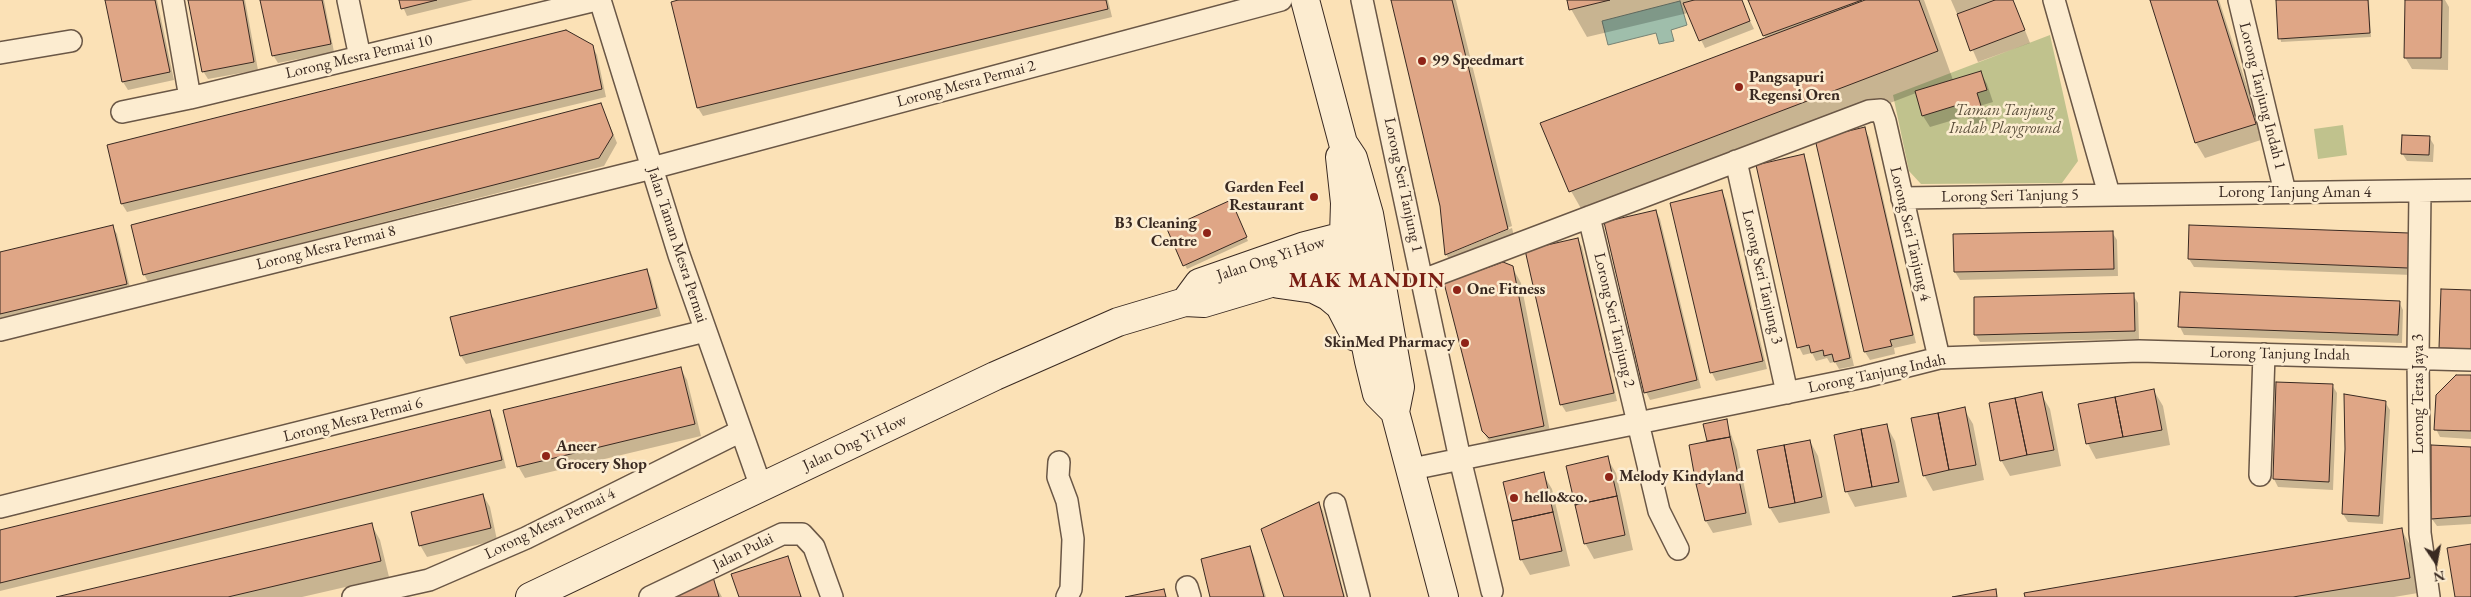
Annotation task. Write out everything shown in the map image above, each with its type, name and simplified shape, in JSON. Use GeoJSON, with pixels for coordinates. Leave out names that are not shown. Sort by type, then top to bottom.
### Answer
{"type":"FeatureCollection","features":[{"type":"Feature","properties":{"kind":"main road"},"geometry":{"type":"LineString","coordinates":[[1306,0],[1343,144],[1353,158],[1357,208],[1349,247],[1366,262],[1383,299]]}},
{"type":"Feature","properties":{"kind":"main road"},"geometry":{"type":"LineString","coordinates":[[1305,246],[1322,231],[1357,208]]}},
{"type":"Feature","properties":{"kind":"main road","name":"Jalan Ong Yi How"},"geometry":{"type":"LineString","coordinates":[[1357,208],[1383,299],[1400,387],[1395,412],[1412,469],[1444,597]]}},
{"type":"Feature","properties":{"kind":"main road","name":"Jalan Ong Yi How"},"geometry":{"type":"LineString","coordinates":[[1185,302],[1199,283],[1305,246],[1349,247]]}},
{"type":"Feature","properties":{"kind":"main road","name":"Jalan Ong Yi How"},"geometry":{"type":"LineString","coordinates":[[530,597],[1092,333],[1118,322],[1185,302],[1204,303],[1270,283],[1349,247]]}},
{"type":"Feature","properties":{"kind":"main road","name":"Jalan Ong Yi How"},"geometry":{"type":"LineString","coordinates":[[1349,247],[1369,361],[1377,394],[1395,412]]}},
{"type":"Feature","properties":{"kind":"main road"},"geometry":{"type":"LineString","coordinates":[[1270,283],[1314,289],[1328,296],[1340,306],[1369,361]]}},
{"type":"Feature","properties":{"kind":"street"},"geometry":{"type":"LineString","coordinates":[[173,0],[190,98]]}},
{"type":"Feature","properties":{"kind":"street"},"geometry":{"type":"LineString","coordinates":[[348,0],[360,57]]}},
{"type":"Feature","properties":{"kind":"street","name":"Lorong Mesra Permai 10"},"geometry":{"type":"LineString","coordinates":[[122,112],[190,98],[596,0]]}},
{"type":"Feature","properties":{"kind":"street","name":"Jalan Taman Mesra Permai"},"geometry":{"type":"LineString","coordinates":[[600,0],[705,331],[761,487]]}},
{"type":"Feature","properties":{"kind":"street","name":"Lorong Mesra Permai 2"},"geometry":{"type":"LineString","coordinates":[[652,168],[1281,0]]}},
{"type":"Feature","properties":{"kind":"street","name":"Lorong Seri Tanjung 1"},"geometry":{"type":"LineString","coordinates":[[1362,0],[1460,459],[1492,591]]}},
{"type":"Feature","properties":{"kind":"street"},"geometry":{"type":"LineString","coordinates":[[2054,0],[2114,194]]}},
{"type":"Feature","properties":{"kind":"street","name":"Lorong Tanjung Indah 1"},"geometry":{"type":"LineString","coordinates":[[2239,0],[2285,192]]}},
{"type":"Feature","properties":{"kind":"street"},"geometry":{"type":"LineString","coordinates":[[0,53],[71,41]]}},
{"type":"Feature","properties":{"kind":"street","name":"Lorong Seri Tanjung 4"},"geometry":{"type":"LineString","coordinates":[[1736,161],[1869,111],[1881,110],[1939,358]]}},
{"type":"Feature","properties":{"kind":"street"},"geometry":{"type":"LineString","coordinates":[[1423,280],[1736,161]]}},
{"type":"Feature","properties":{"kind":"street","name":"Lorong Seri Tanjung 3"},"geometry":{"type":"LineString","coordinates":[[1736,161],[1788,393]]}},
{"type":"Feature","properties":{"kind":"street","name":"Lorong Mesra Permai 8"},"geometry":{"type":"LineString","coordinates":[[0,330],[652,168]]}},
{"type":"Feature","properties":{"kind":"street","name":"Lorong Tanjung Aman 4"},"geometry":{"type":"LineString","coordinates":[[2114,194],[2471,190]]}},
{"type":"Feature","properties":{"kind":"street","name":"Lorong Teras Jaya 3"},"geometry":{"type":"LineString","coordinates":[[2420,191],[2418,358],[2420,533],[2429,597]]}},
{"type":"Feature","properties":{"kind":"street","name":"Lorong Seri Tanjung 5"},"geometry":{"type":"LineString","coordinates":[[1902,198],[2114,194]]}},
{"type":"Feature","properties":{"kind":"street","name":"Lorong Seri Tanjung 2"},"geometry":{"type":"LineString","coordinates":[[1589,217],[1660,511],[1678,549]]}},
{"type":"Feature","properties":{"kind":"street","name":"Lorong Mesra Permai 6"},"geometry":{"type":"LineString","coordinates":[[0,507],[705,331]]}},
{"type":"Feature","properties":{"kind":"street","name":"Lorong Tanjung Indah"},"geometry":{"type":"LineString","coordinates":[[1412,469],[1788,393],[1939,358],[2139,351],[2471,360]]}},
{"type":"Feature","properties":{"kind":"street"},"geometry":{"type":"LineString","coordinates":[[2260,475],[2264,354]]}},
{"type":"Feature","properties":{"kind":"street","name":"Lorong Mesra Permai 4"},"geometry":{"type":"LineString","coordinates":[[353,597],[429,580],[526,538],[740,431]]}},
{"type":"Feature","properties":{"kind":"street"},"geometry":{"type":"LineString","coordinates":[[1059,462],[1058,477],[1067,501],[1074,539],[1071,589],[1067,597]]}},
{"type":"Feature","properties":{"kind":"street"},"geometry":{"type":"LineString","coordinates":[[1335,504],[1358,597]]}},
{"type":"Feature","properties":{"kind":"street","name":"Jalan Pulai"},"geometry":{"type":"LineString","coordinates":[[650,597],[782,534],[802,534],[814,547],[832,597]]}},
{"type":"Feature","properties":{"kind":"green space","name":"Taman Tanjung Indah Playground"},"geometry":{"type":"Polygon","coordinates":[[[2050,35],[2078,161],[2062,183],[1921,184],[1909,171],[1893,95],[2050,35]]]}},
{"type":"Feature","properties":{"kind":"green space"},"geometry":{"type":"Polygon","coordinates":[[[2343,125],[2347,155],[2318,159],[2314,129],[2343,125]]]}},
{"type":"Feature","properties":{"kind":"shaded area"},"geometry":{"type":"Polygon","coordinates":[[[1680,1],[1687,25],[1671,30],[1674,41],[1659,44],[1656,33],[1608,45],[1602,21],[1680,1]]]}},
{"type":"Feature","properties":{"kind":"building"},"geometry":{"type":"Polygon","coordinates":[[[105,0],[155,0],[170,72],[122,82],[105,0]]]}},
{"type":"Feature","properties":{"kind":"building"},"geometry":{"type":"Polygon","coordinates":[[[188,0],[243,0],[254,62],[202,72],[188,0]]]}},
{"type":"Feature","properties":{"kind":"building"},"geometry":{"type":"Polygon","coordinates":[[[260,0],[322,0],[331,44],[272,56],[260,0]]]}},
{"type":"Feature","properties":{"kind":"building"},"geometry":{"type":"Polygon","coordinates":[[[399,0],[437,0],[401,9],[399,0]]]}},
{"type":"Feature","properties":{"kind":"building"},"geometry":{"type":"Polygon","coordinates":[[[678,0],[1106,0],[1108,9],[697,108],[671,2],[678,0]]]}},
{"type":"Feature","properties":{"kind":"building"},"geometry":{"type":"Polygon","coordinates":[[[1391,0],[1452,0],[1508,229],[1445,255],[1440,206],[1391,0]]]}},
{"type":"Feature","properties":{"kind":"building"},"geometry":{"type":"Polygon","coordinates":[[[1567,0],[1610,0],[1569,10],[1567,0]]]}},
{"type":"Feature","properties":{"kind":"building"},"geometry":{"type":"Polygon","coordinates":[[[1694,0],[1742,0],[1750,21],[1699,41],[1683,3],[1694,0]]]}},
{"type":"Feature","properties":{"kind":"building"},"geometry":{"type":"Polygon","coordinates":[[[1748,0],[1862,0],[1763,36],[1748,0]]]}},
{"type":"Feature","properties":{"kind":"building","name":"Pangsapuri Regensi Oren"},"geometry":{"type":"Polygon","coordinates":[[[1865,0],[1919,0],[1938,51],[1569,192],[1540,123],[1865,0]]]}},
{"type":"Feature","properties":{"kind":"building"},"geometry":{"type":"Polygon","coordinates":[[[1995,0],[2013,0],[2025,30],[1970,51],[1957,14],[1995,0]]]}},
{"type":"Feature","properties":{"kind":"building"},"geometry":{"type":"Polygon","coordinates":[[[2150,0],[2217,0],[2256,124],[2195,143],[2150,0]]]}},
{"type":"Feature","properties":{"kind":"building"},"geometry":{"type":"Polygon","coordinates":[[[2276,0],[2368,0],[2370,33],[2278,39],[2276,0]]]}},
{"type":"Feature","properties":{"kind":"building"},"geometry":{"type":"Polygon","coordinates":[[[2405,0],[2442,0],[2441,58],[2404,58],[2405,0]]]}},
{"type":"Feature","properties":{"kind":"building"},"geometry":{"type":"Polygon","coordinates":[[[566,30],[593,45],[602,89],[121,204],[107,145],[566,30]]]}},
{"type":"Feature","properties":{"kind":"building"},"geometry":{"type":"Polygon","coordinates":[[[1981,71],[1987,90],[1977,93],[1982,109],[1964,114],[1961,104],[1922,116],[1915,91],[1981,71]]]}},
{"type":"Feature","properties":{"kind":"building"},"geometry":{"type":"Polygon","coordinates":[[[601,103],[613,135],[599,158],[143,275],[131,225],[601,103]]]}},
{"type":"Feature","properties":{"kind":"building"},"geometry":{"type":"Polygon","coordinates":[[[1865,127],[1913,335],[1890,340],[1892,346],[1864,352],[1815,139],[1865,127]]]}},
{"type":"Feature","properties":{"kind":"building"},"geometry":{"type":"Polygon","coordinates":[[[2402,135],[2430,136],[2429,155],[2401,154],[2402,135]]]}},
{"type":"Feature","properties":{"kind":"building"},"geometry":{"type":"Polygon","coordinates":[[[1804,154],[1850,358],[1834,362],[1832,354],[1824,356],[1823,350],[1811,353],[1809,345],[1797,348],[1756,165],[1804,154]]]}},
{"type":"Feature","properties":{"kind":"building"},"geometry":{"type":"Polygon","coordinates":[[[1722,190],[1763,361],[1710,373],[1670,203],[1722,190]]]}},
{"type":"Feature","properties":{"kind":"building","name":"B3 Cleaning Centre"},"geometry":{"type":"Polygon","coordinates":[[[1231,200],[1247,237],[1183,266],[1167,229],[1231,200]]]}},
{"type":"Feature","properties":{"kind":"building"},"geometry":{"type":"Polygon","coordinates":[[[1656,210],[1697,380],[1644,393],[1604,222],[1656,210]]]}},
{"type":"Feature","properties":{"kind":"building"},"geometry":{"type":"Polygon","coordinates":[[[113,225],[127,284],[0,314],[0,252],[113,225]]]}},
{"type":"Feature","properties":{"kind":"building"},"geometry":{"type":"Polygon","coordinates":[[[2189,225],[2409,233],[2408,268],[2188,259],[2189,225]]]}},
{"type":"Feature","properties":{"kind":"building"},"geometry":{"type":"Polygon","coordinates":[[[2113,231],[2114,269],[1954,272],[1953,234],[2113,231]]]}},
{"type":"Feature","properties":{"kind":"building"},"geometry":{"type":"Polygon","coordinates":[[[1578,238],[1614,393],[1560,405],[1525,250],[1578,238]]]}},
{"type":"Feature","properties":{"kind":"building"},"geometry":{"type":"Polygon","coordinates":[[[1503,262],[1513,266],[1544,426],[1489,438],[1482,431],[1444,283],[1503,262]]]}},
{"type":"Feature","properties":{"kind":"building"},"geometry":{"type":"Polygon","coordinates":[[[647,269],[657,308],[460,356],[450,317],[647,269]]]}},
{"type":"Feature","properties":{"kind":"building"},"geometry":{"type":"Polygon","coordinates":[[[2441,289],[2471,290],[2471,349],[2439,348],[2441,289]]]}},
{"type":"Feature","properties":{"kind":"building"},"geometry":{"type":"Polygon","coordinates":[[[2180,292],[2400,301],[2398,335],[2178,327],[2180,292]]]}},
{"type":"Feature","properties":{"kind":"building"},"geometry":{"type":"Polygon","coordinates":[[[2134,293],[2135,331],[1974,335],[1974,297],[2134,293]]]}},
{"type":"Feature","properties":{"kind":"building"},"geometry":{"type":"Polygon","coordinates":[[[681,367],[695,424],[517,467],[503,410],[681,367]]]}},
{"type":"Feature","properties":{"kind":"building"},"geometry":{"type":"Polygon","coordinates":[[[2456,375],[2471,375],[2471,431],[2434,430],[2436,395],[2456,375]]]}},
{"type":"Feature","properties":{"kind":"building"},"geometry":{"type":"Polygon","coordinates":[[[2276,382],[2333,384],[2329,482],[2273,479],[2276,382]]]}},
{"type":"Feature","properties":{"kind":"building"},"geometry":{"type":"Polygon","coordinates":[[[2154,389],[2162,430],[2123,437],[2115,397],[2154,389]]]}},
{"type":"Feature","properties":{"kind":"building"},"geometry":{"type":"Polygon","coordinates":[[[2042,392],[2054,450],[2027,455],[2015,398],[2042,392]]]}},
{"type":"Feature","properties":{"kind":"building"},"geometry":{"type":"Polygon","coordinates":[[[2344,394],[2386,401],[2379,516],[2342,514],[2345,449],[2344,394]]]}},
{"type":"Feature","properties":{"kind":"building"},"geometry":{"type":"Polygon","coordinates":[[[2115,397],[2123,437],[2086,444],[2078,404],[2115,397]]]}},
{"type":"Feature","properties":{"kind":"building"},"geometry":{"type":"Polygon","coordinates":[[[2015,398],[2027,455],[2000,461],[1989,403],[2015,398]]]}},
{"type":"Feature","properties":{"kind":"building"},"geometry":{"type":"Polygon","coordinates":[[[1965,407],[1976,465],[1949,470],[1938,413],[1965,407]]]}},
{"type":"Feature","properties":{"kind":"building"},"geometry":{"type":"Polygon","coordinates":[[[490,410],[502,460],[0,583],[0,530],[490,410]]]}},
{"type":"Feature","properties":{"kind":"building"},"geometry":{"type":"Polygon","coordinates":[[[1938,413],[1949,470],[1923,476],[1911,418],[1938,413]]]}},
{"type":"Feature","properties":{"kind":"building"},"geometry":{"type":"Polygon","coordinates":[[[1727,419],[1730,437],[1707,441],[1703,424],[1727,419]]]}},
{"type":"Feature","properties":{"kind":"building"},"geometry":{"type":"Polygon","coordinates":[[[1887,424],[1899,482],[1872,487],[1861,429],[1887,424]]]}},
{"type":"Feature","properties":{"kind":"building"},"geometry":{"type":"Polygon","coordinates":[[[1861,429],[1872,487],[1845,492],[1834,435],[1861,429]]]}},
{"type":"Feature","properties":{"kind":"building"},"geometry":{"type":"Polygon","coordinates":[[[1730,437],[1738,475],[1696,484],[1689,445],[1730,437]]]}},
{"type":"Feature","properties":{"kind":"building"},"geometry":{"type":"Polygon","coordinates":[[[1810,440],[1822,497],[1795,503],[1784,445],[1810,440]]]}},
{"type":"Feature","properties":{"kind":"building"},"geometry":{"type":"Polygon","coordinates":[[[1784,445],[1795,503],[1769,508],[1757,450],[1784,445]]]}},
{"type":"Feature","properties":{"kind":"building"},"geometry":{"type":"Polygon","coordinates":[[[2431,445],[2471,447],[2471,516],[2431,519],[2431,445]]]}},
{"type":"Feature","properties":{"kind":"building"},"geometry":{"type":"Polygon","coordinates":[[[1608,456],[1617,496],[1575,505],[1566,466],[1608,456]]]}},
{"type":"Feature","properties":{"kind":"building"},"geometry":{"type":"Polygon","coordinates":[[[1544,472],[1553,512],[1512,521],[1503,482],[1544,472]]]}},
{"type":"Feature","properties":{"kind":"building"},"geometry":{"type":"Polygon","coordinates":[[[1738,475],[1746,513],[1705,521],[1696,484],[1738,475]]]}},
{"type":"Feature","properties":{"kind":"building"},"geometry":{"type":"Polygon","coordinates":[[[483,494],[491,528],[419,546],[411,512],[483,494]]]}},
{"type":"Feature","properties":{"kind":"building"},"geometry":{"type":"Polygon","coordinates":[[[1617,496],[1625,535],[1584,544],[1575,505],[1617,496]]]}},
{"type":"Feature","properties":{"kind":"building"},"geometry":{"type":"Polygon","coordinates":[[[1319,502],[1344,597],[1284,597],[1261,529],[1319,502]]]}},
{"type":"Feature","properties":{"kind":"building"},"geometry":{"type":"Polygon","coordinates":[[[1553,512],[1562,551],[1520,560],[1512,521],[1553,512]]]}},
{"type":"Feature","properties":{"kind":"building"},"geometry":{"type":"Polygon","coordinates":[[[372,523],[381,561],[228,597],[56,597],[372,523]]]}},
{"type":"Feature","properties":{"kind":"building"},"geometry":{"type":"Polygon","coordinates":[[[2402,528],[2410,578],[2293,597],[2025,597],[2024,593],[2402,528]]]}},
{"type":"Feature","properties":{"kind":"building"},"geometry":{"type":"Polygon","coordinates":[[[2471,544],[2471,597],[2455,597],[2447,548],[2471,544]]]}},
{"type":"Feature","properties":{"kind":"building"},"geometry":{"type":"Polygon","coordinates":[[[1250,546],[1264,597],[1210,597],[1201,559],[1250,546]]]}},
{"type":"Feature","properties":{"kind":"building"},"geometry":{"type":"Polygon","coordinates":[[[788,556],[801,597],[739,597],[731,574],[788,556]]]}},
{"type":"Feature","properties":{"kind":"building"},"geometry":{"type":"Polygon","coordinates":[[[713,577],[719,597],[671,597],[713,577]]]}},
{"type":"Feature","properties":{"kind":"building"},"geometry":{"type":"Polygon","coordinates":[[[1164,589],[1166,597],[1125,597],[1164,589]]]}},
{"type":"Feature","properties":{"kind":"building"},"geometry":{"type":"Polygon","coordinates":[[[1996,589],[1997,597],[1952,597],[1996,589]]]}},
{"type":"Feature","properties":{"kind":"place","name":"99 Speedmart"},"geometry":{"type":"Point","coordinates":[1422,61]}},
{"type":"Feature","properties":{"kind":"place","name":"Pangsapuri Regensi Oren"},"geometry":{"type":"Point","coordinates":[1739,87]}},
{"type":"Feature","properties":{"kind":"place","name":"Garden Feel Restaurant"},"geometry":{"type":"Point","coordinates":[1314,197]}},
{"type":"Feature","properties":{"kind":"place","name":"B3 Cleaning Centre"},"geometry":{"type":"Point","coordinates":[1207,233]}},
{"type":"Feature","properties":{"kind":"place","name":"One Fitness"},"geometry":{"type":"Point","coordinates":[1457,290]}},
{"type":"Feature","properties":{"kind":"place","name":"SkinMed Pharmacy"},"geometry":{"type":"Point","coordinates":[1465,343]}},
{"type":"Feature","properties":{"kind":"place","name":"Aneer Grocery Shop"},"geometry":{"type":"Point","coordinates":[546,456]}},
{"type":"Feature","properties":{"kind":"place","name":"Melody Kindyland"},"geometry":{"type":"Point","coordinates":[1609,477]}},
{"type":"Feature","properties":{"kind":"place","name":"hello&co."},"geometry":{"type":"Point","coordinates":[1514,498]}},
{"type":"Feature","properties":{"kind":"district","name":"MAK MANDIN"},"geometry":{"type":"Point","coordinates":[1367,281]}}]}
